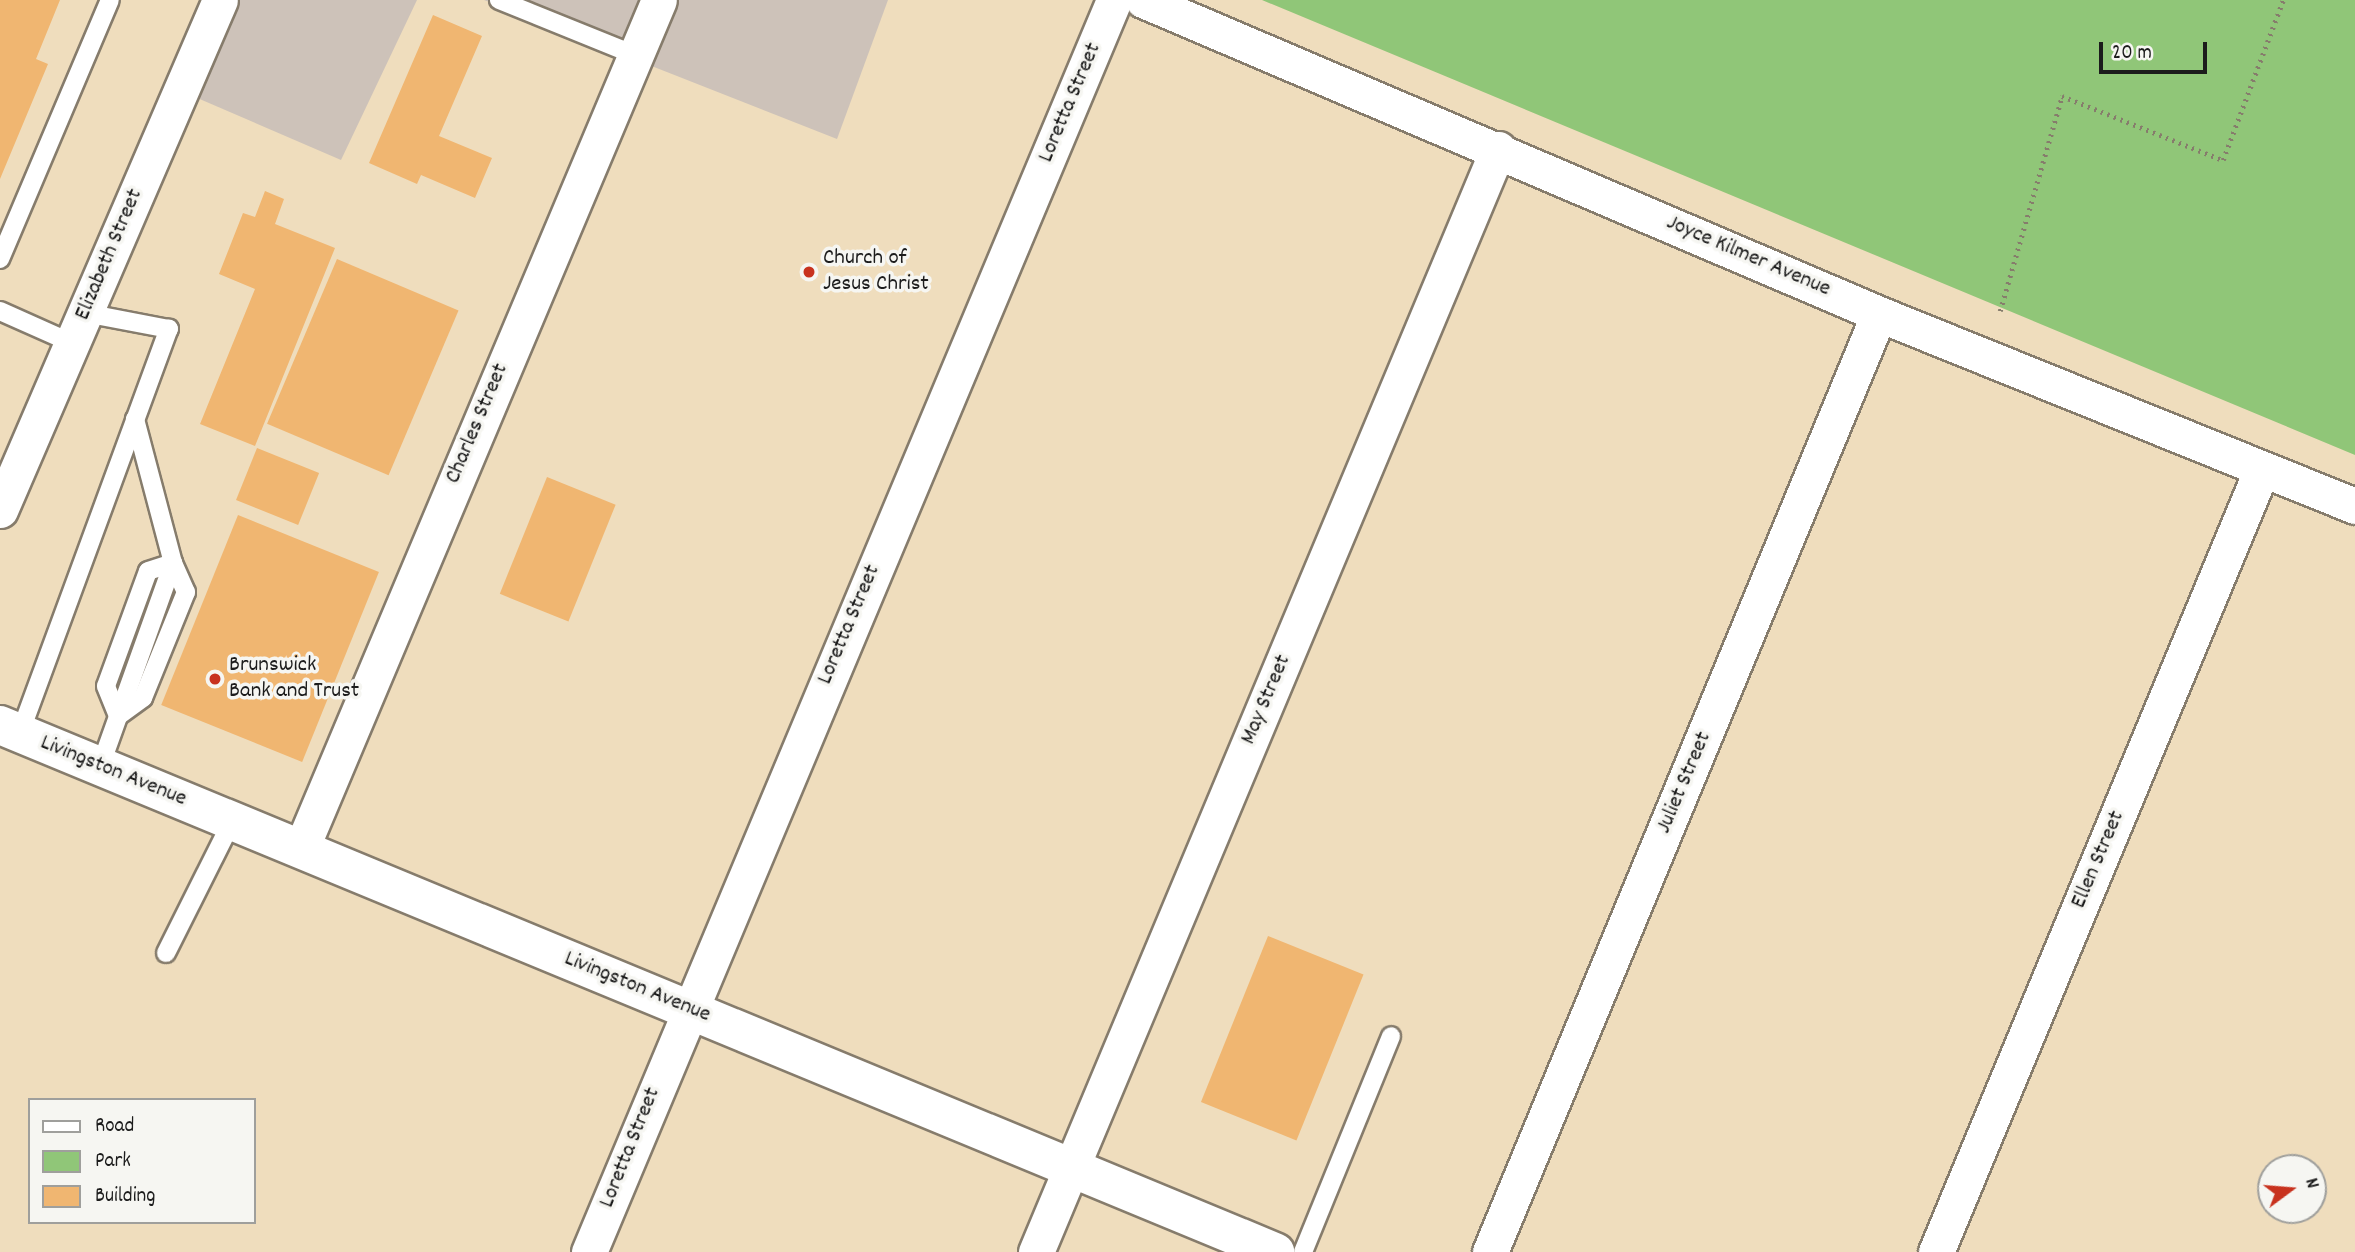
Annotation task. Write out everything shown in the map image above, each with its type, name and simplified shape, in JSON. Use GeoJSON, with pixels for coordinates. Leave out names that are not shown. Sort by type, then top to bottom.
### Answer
{"type":"FeatureCollection","features":[{"type":"Feature","properties":{"kind":"main road","name":"Livingston Avenue"},"geometry":{"type":"LineString","coordinates":[[10,729],[1275,1252]]}},
{"type":"Feature","properties":{"kind":"street","name":"Charles Street"},"geometry":{"type":"LineString","coordinates":[[301,849],[659,0]]}},
{"type":"Feature","properties":{"kind":"street","name":"Loretta Street"},"geometry":{"type":"LineString","coordinates":[[589,1252],[688,1010],[1114,0]]}},
{"type":"Feature","properties":{"kind":"street","name":"Joyce Kilmer Avenue"},"geometry":{"type":"LineString","coordinates":[[1143,0],[1879,314],[2355,506]]}},
{"type":"Feature","properties":{"kind":"street","name":"Elizabeth Street"},"geometry":{"type":"LineString","coordinates":[[0,510],[212,3]]}},
{"type":"Feature","properties":{"kind":"street","name":"May Street"},"geometry":{"type":"LineString","coordinates":[[1036,1252],[1073,1169],[1497,149]]}},
{"type":"Feature","properties":{"kind":"street","name":"Juliet Street"},"geometry":{"type":"LineString","coordinates":[[1490,1252],[1879,314]]}},
{"type":"Feature","properties":{"kind":"street","name":"Ellen Street"},"geometry":{"type":"LineString","coordinates":[[1936,1252],[2262,468]]}},
{"type":"Feature","properties":{"kind":"lane"},"geometry":{"type":"LineString","coordinates":[[0,259],[110,0]]}},
{"type":"Feature","properties":{"kind":"lane"},"geometry":{"type":"LineString","coordinates":[[499,0],[635,55]]}},
{"type":"Feature","properties":{"kind":"lane"},"geometry":{"type":"LineString","coordinates":[[0,311],[78,328],[169,329],[10,729]]}},
{"type":"Feature","properties":{"kind":"lane"},"geometry":{"type":"LineString","coordinates":[[100,767],[173,563],[135,419]]}},
{"type":"Feature","properties":{"kind":"lane"},"geometry":{"type":"LineString","coordinates":[[166,953],[232,821]]}},
{"type":"Feature","properties":{"kind":"lane"},"geometry":{"type":"LineString","coordinates":[[1303,1252],[1391,1036]]}},
{"type":"Feature","properties":{"kind":"path"},"geometry":{"type":"LineString","coordinates":[[2000,311],[2062,96],[2222,160],[2283,0]]}},
{"type":"Feature","properties":{"kind":"shaded area"},"geometry":{"type":"Polygon","coordinates":[[[217,0],[417,0],[341,160],[181,91],[217,0]]]}},
{"type":"Feature","properties":{"kind":"shaded area"},"geometry":{"type":"Polygon","coordinates":[[[484,0],[888,0],[837,139],[484,0]]]}},
{"type":"Feature","properties":{"kind":"green space"},"geometry":{"type":"Polygon","coordinates":[[[1262,0],[2355,0],[2355,455],[1457,81],[1262,0]]]}},
{"type":"Feature","properties":{"kind":"building"},"geometry":{"type":"Polygon","coordinates":[[[0,0],[60,0],[36,59],[48,64],[0,179],[0,0]]]}},
{"type":"Feature","properties":{"kind":"building"},"geometry":{"type":"Polygon","coordinates":[[[433,15],[482,36],[439,136],[492,158],[475,198],[421,175],[417,184],[369,163],[433,15]]]}},
{"type":"Feature","properties":{"kind":"building"},"geometry":{"type":"Polygon","coordinates":[[[265,191],[284,199],[275,224],[335,248],[255,446],[200,424],[255,289],[219,274],[243,213],[255,217],[265,191]]]}},
{"type":"Feature","properties":{"kind":"building"},"geometry":{"type":"Polygon","coordinates":[[[337,259],[459,311],[389,475],[267,424],[337,259]]]}},
{"type":"Feature","properties":{"kind":"building"},"geometry":{"type":"Polygon","coordinates":[[[257,448],[319,473],[298,525],[236,500],[257,448]]]}},
{"type":"Feature","properties":{"kind":"building"},"geometry":{"type":"Polygon","coordinates":[[[547,477],[616,505],[568,622],[500,594],[547,477]]]}},
{"type":"Feature","properties":{"kind":"building"},"geometry":{"type":"Polygon","coordinates":[[[238,515],[379,572],[302,762],[161,705],[238,515]]]}},
{"type":"Feature","properties":{"kind":"building"},"geometry":{"type":"Polygon","coordinates":[[[1268,936],[1363,975],[1296,1141],[1201,1102],[1268,936]]]}},
{"type":"Feature","properties":{"kind":"place","name":"Church of Jesus Christ"},"geometry":{"type":"Point","coordinates":[809,272]}},
{"type":"Feature","properties":{"kind":"place","name":"Brunswick Bank and Trust"},"geometry":{"type":"Point","coordinates":[215,679]}}]}
